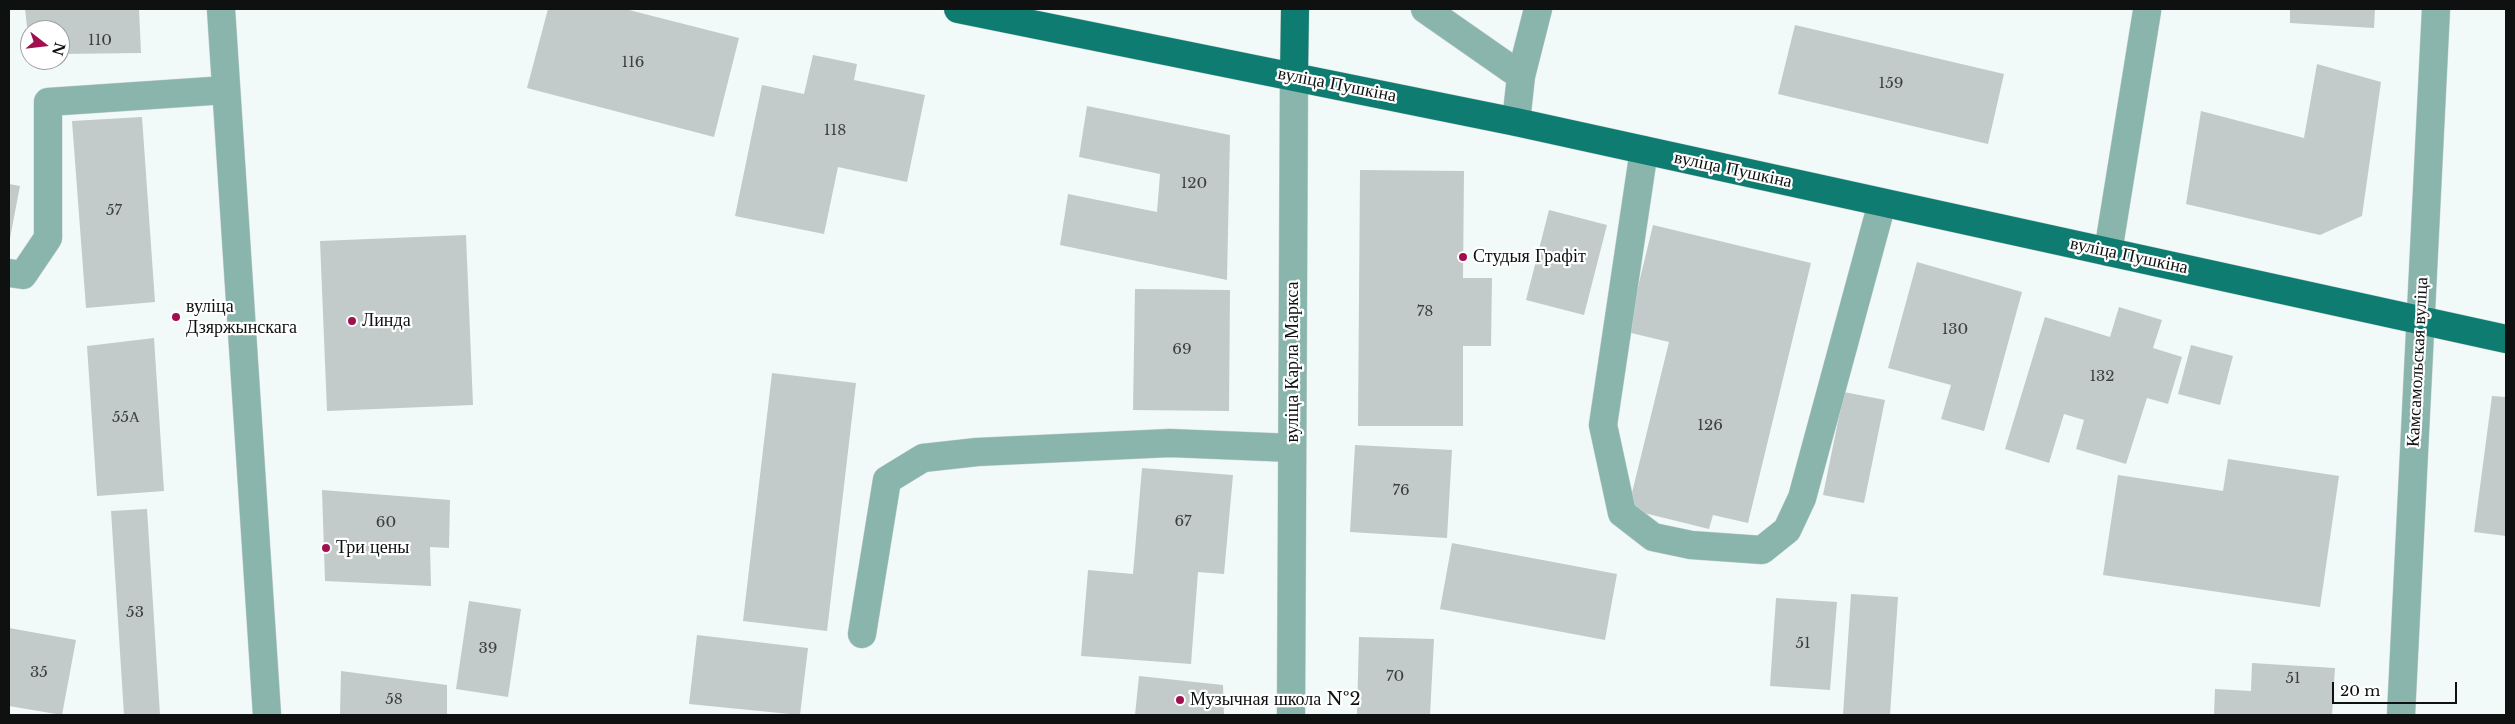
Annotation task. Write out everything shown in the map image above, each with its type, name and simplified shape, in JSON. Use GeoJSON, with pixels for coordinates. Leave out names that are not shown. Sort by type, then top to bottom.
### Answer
{"type":"FeatureCollection","features":[{"type":"Feature","properties":{"kind":"main road","name":"вуліца Пушкіна"},"geometry":{"type":"LineString","coordinates":[[958,9],[1516,122],[2506,339]]}},
{"type":"Feature","properties":{"kind":"main road","name":"вуліца Карла Маркса"},"geometry":{"type":"LineString","coordinates":[[1294,76],[1295,9]]}},
{"type":"Feature","properties":{"kind":"street"},"geometry":{"type":"LineString","coordinates":[[221,9],[267,715]]}},
{"type":"Feature","properties":{"kind":"street"},"geometry":{"type":"LineString","coordinates":[[1425,9],[1522,76]]}},
{"type":"Feature","properties":{"kind":"street"},"geometry":{"type":"LineString","coordinates":[[1516,122],[1522,76],[1538,9]]}},
{"type":"Feature","properties":{"kind":"street","name":"Камсамольская вуліца"},"geometry":{"type":"LineString","coordinates":[[2401,715],[2436,9]]}},
{"type":"Feature","properties":{"kind":"street"},"geometry":{"type":"LineString","coordinates":[[2108,252],[2146,11]]}},
{"type":"Feature","properties":{"kind":"street","name":"вуліца Карла Маркса"},"geometry":{"type":"LineString","coordinates":[[1291,715],[1294,76]]}},
{"type":"Feature","properties":{"kind":"street"},"geometry":{"type":"LineString","coordinates":[[9,273],[23,275],[48,238],[48,102],[226,90]]}},
{"type":"Feature","properties":{"kind":"street"},"geometry":{"type":"LineString","coordinates":[[1644,150],[1603,425],[1622,513],[1653,537],[1691,545],[1762,550],[1787,530],[1802,498],[1882,202]]}},
{"type":"Feature","properties":{"kind":"street"},"geometry":{"type":"LineString","coordinates":[[862,634],[888,480],[923,458],[977,452],[1170,443],[1292,448]]}},
{"type":"Feature","properties":{"kind":"building"},"geometry":{"type":"Polygon","coordinates":[[[25,9],[139,9],[141,53],[70,54],[70,20],[26,20],[25,9]]]}},
{"type":"Feature","properties":{"kind":"building"},"geometry":{"type":"Polygon","coordinates":[[[548,9],[625,9],[739,38],[714,137],[527,88],[548,9]]]}},
{"type":"Feature","properties":{"kind":"building"},"geometry":{"type":"Polygon","coordinates":[[[2290,9],[2375,9],[2374,28],[2290,23],[2290,9]]]}},
{"type":"Feature","properties":{"kind":"building"},"geometry":{"type":"Polygon","coordinates":[[[1795,25],[2004,74],[1988,144],[1778,94],[1795,25]]]}},
{"type":"Feature","properties":{"kind":"building"},"geometry":{"type":"Polygon","coordinates":[[[813,55],[857,64],[854,80],[925,95],[907,182],[838,167],[824,234],[735,216],[762,85],[804,94],[813,55]]]}},
{"type":"Feature","properties":{"kind":"building"},"geometry":{"type":"Polygon","coordinates":[[[2317,64],[2381,82],[2362,216],[2320,235],[2186,204],[2201,111],[2304,138],[2317,64]]]}},
{"type":"Feature","properties":{"kind":"building"},"geometry":{"type":"Polygon","coordinates":[[[1087,106],[1230,135],[1227,280],[1060,245],[1068,194],[1157,212],[1160,174],[1079,157],[1087,106]]]}},
{"type":"Feature","properties":{"kind":"building"},"geometry":{"type":"Polygon","coordinates":[[[142,117],[155,302],[86,308],[72,121],[142,117]]]}},
{"type":"Feature","properties":{"kind":"building"},"geometry":{"type":"Polygon","coordinates":[[[1360,170],[1464,171],[1463,278],[1492,278],[1491,346],[1463,346],[1463,426],[1358,426],[1360,170]]]}},
{"type":"Feature","properties":{"kind":"building"},"geometry":{"type":"Polygon","coordinates":[[[9,184],[20,186],[10,238],[9,238],[9,184]]]}},
{"type":"Feature","properties":{"kind":"building"},"geometry":{"type":"Polygon","coordinates":[[[1549,210],[1607,225],[1584,315],[1526,300],[1549,210]]]}},
{"type":"Feature","properties":{"kind":"building"},"geometry":{"type":"Polygon","coordinates":[[[1653,225],[1811,263],[1748,523],[1713,515],[1709,529],[1628,509],[1669,342],[1627,332],[1653,225]]]}},
{"type":"Feature","properties":{"kind":"building"},"geometry":{"type":"Polygon","coordinates":[[[466,235],[473,405],[327,411],[320,241],[466,235]]]}},
{"type":"Feature","properties":{"kind":"building"},"geometry":{"type":"Polygon","coordinates":[[[1917,262],[2022,292],[1984,431],[1941,419],[1951,385],[1888,368],[1917,262]]]}},
{"type":"Feature","properties":{"kind":"building"},"geometry":{"type":"Polygon","coordinates":[[[1135,289],[1230,290],[1229,411],[1133,410],[1135,289]]]}},
{"type":"Feature","properties":{"kind":"building"},"geometry":{"type":"Polygon","coordinates":[[[2119,307],[2162,320],[2153,348],[2182,357],[2168,404],[2147,398],[2126,464],[2076,449],[2084,420],[2064,414],[2049,463],[2005,449],[2045,317],[2110,337],[2119,307]]]}},
{"type":"Feature","properties":{"kind":"building"},"geometry":{"type":"Polygon","coordinates":[[[154,338],[164,491],[97,496],[87,346],[154,338]]]}},
{"type":"Feature","properties":{"kind":"building"},"geometry":{"type":"Polygon","coordinates":[[[2191,345],[2233,356],[2220,405],[2178,394],[2191,345]]]}},
{"type":"Feature","properties":{"kind":"building"},"geometry":{"type":"Polygon","coordinates":[[[772,373],[856,383],[827,631],[743,621],[772,373]]]}},
{"type":"Feature","properties":{"kind":"building"},"geometry":{"type":"Polygon","coordinates":[[[1844,392],[1885,400],[1864,503],[1823,495],[1844,392]]]}},
{"type":"Feature","properties":{"kind":"building"},"geometry":{"type":"Polygon","coordinates":[[[2492,396],[2506,397],[2506,536],[2474,532],[2492,396]]]}},
{"type":"Feature","properties":{"kind":"building"},"geometry":{"type":"Polygon","coordinates":[[[1355,445],[1452,450],[1447,538],[1350,532],[1355,445]]]}},
{"type":"Feature","properties":{"kind":"building"},"geometry":{"type":"Polygon","coordinates":[[[2228,459],[2339,476],[2320,607],[2103,575],[2118,475],[2223,491],[2228,459]]]}},
{"type":"Feature","properties":{"kind":"building"},"geometry":{"type":"Polygon","coordinates":[[[1142,468],[1233,475],[1224,574],[1198,572],[1191,664],[1081,656],[1088,570],[1133,574],[1142,468]]]}},
{"type":"Feature","properties":{"kind":"building"},"geometry":{"type":"Polygon","coordinates":[[[322,490],[450,500],[449,548],[430,547],[431,586],[325,581],[322,490]]]}},
{"type":"Feature","properties":{"kind":"building"},"geometry":{"type":"Polygon","coordinates":[[[147,509],[160,715],[124,715],[111,511],[147,509]]]}},
{"type":"Feature","properties":{"kind":"building"},"geometry":{"type":"Polygon","coordinates":[[[1452,543],[1617,574],[1605,640],[1440,609],[1452,543]]]}},
{"type":"Feature","properties":{"kind":"building"},"geometry":{"type":"Polygon","coordinates":[[[1851,594],[1898,597],[1890,715],[1843,715],[1851,594]]]}},
{"type":"Feature","properties":{"kind":"building"},"geometry":{"type":"Polygon","coordinates":[[[1776,598],[1837,602],[1830,690],[1770,686],[1776,598]]]}},
{"type":"Feature","properties":{"kind":"building"},"geometry":{"type":"Polygon","coordinates":[[[469,601],[521,609],[508,697],[456,689],[469,601]]]}},
{"type":"Feature","properties":{"kind":"building"},"geometry":{"type":"Polygon","coordinates":[[[9,628],[76,640],[62,715],[9,706],[9,628]]]}},
{"type":"Feature","properties":{"kind":"building"},"geometry":{"type":"Polygon","coordinates":[[[697,635],[808,648],[800,715],[689,704],[697,635]]]}},
{"type":"Feature","properties":{"kind":"building"},"geometry":{"type":"Polygon","coordinates":[[[1359,637],[1434,639],[1430,715],[1357,715],[1359,637]]]}},
{"type":"Feature","properties":{"kind":"building"},"geometry":{"type":"Polygon","coordinates":[[[2252,663],[2335,668],[2332,715],[2214,715],[2215,689],[2251,691],[2252,663]]]}},
{"type":"Feature","properties":{"kind":"building"},"geometry":{"type":"Polygon","coordinates":[[[341,671],[447,685],[447,715],[340,715],[341,671]]]}},
{"type":"Feature","properties":{"kind":"building","name":"Музычная школа №2"},"geometry":{"type":"Polygon","coordinates":[[[1139,676],[1223,685],[1224,715],[1135,715],[1139,676]]]}},
{"type":"Feature","properties":{"kind":"place","name":"Студыя Графіт"},"geometry":{"type":"Point","coordinates":[1463,257]}},
{"type":"Feature","properties":{"kind":"place","name":"вуліца Дзяржынскага"},"geometry":{"type":"Point","coordinates":[176,317]}},
{"type":"Feature","properties":{"kind":"place","name":"Линда"},"geometry":{"type":"Point","coordinates":[352,321]}},
{"type":"Feature","properties":{"kind":"place","name":"Три цены"},"geometry":{"type":"Point","coordinates":[326,548]}},
{"type":"Feature","properties":{"kind":"place","name":"Музычная школа №2"},"geometry":{"type":"Point","coordinates":[1180,700]}}]}
